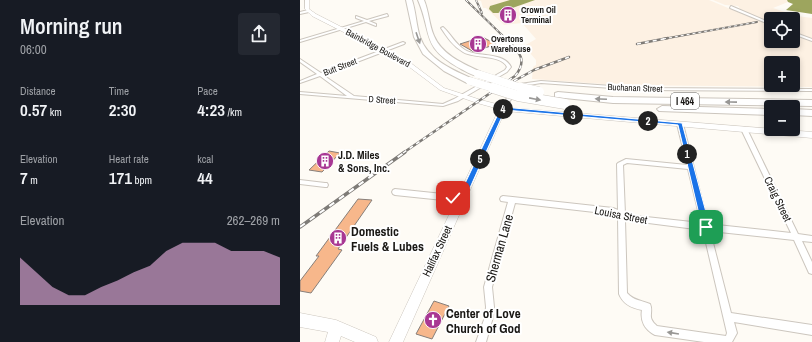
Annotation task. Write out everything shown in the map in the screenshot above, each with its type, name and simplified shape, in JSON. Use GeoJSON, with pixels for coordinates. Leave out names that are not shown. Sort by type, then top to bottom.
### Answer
{"type":"FeatureCollection","features":[{"type":"Feature","properties":{"kind":"highway","name":"I 464"},"geometry":{"type":"LineString","coordinates":[[409,0],[417,39],[422,48],[431,58],[444,68],[470,81],[518,96],[565,104],[610,108],[764,112]]}},
{"type":"Feature","properties":{"kind":"highway","name":"I 464"},"geometry":{"type":"LineString","coordinates":[[421,0],[431,36],[437,46],[453,60],[478,74],[515,86],[558,95],[613,100],[812,102]]}},
{"type":"Feature","properties":{"kind":"highway"},"geometry":{"type":"LineString","coordinates":[[800,112],[810,113]]}},
{"type":"Feature","properties":{"kind":"street"},"geometry":{"type":"LineString","coordinates":[[300,13],[308,11],[307,0]]}},
{"type":"Feature","properties":{"kind":"street"},"geometry":{"type":"LineString","coordinates":[[731,7],[764,21]]}},
{"type":"Feature","properties":{"kind":"street","name":"Bainbridge Boulevard"},"geometry":{"type":"LineString","coordinates":[[308,11],[412,66],[437,86],[462,97],[503,108],[811,136]]}},
{"type":"Feature","properties":{"kind":"street"},"geometry":{"type":"LineString","coordinates":[[300,41],[387,15]]}},
{"type":"Feature","properties":{"kind":"street"},"geometry":{"type":"LineString","coordinates":[[357,17],[375,25]]}},
{"type":"Feature","properties":{"kind":"street","name":"D Street"},"geometry":{"type":"LineString","coordinates":[[300,93],[442,105],[451,103],[462,97],[506,71],[509,67],[507,63],[490,55],[473,55],[466,52],[450,38],[443,28]]}},
{"type":"Feature","properties":{"kind":"street"},"geometry":{"type":"LineString","coordinates":[[800,36],[812,40]]}},
{"type":"Feature","properties":{"kind":"street","name":"Butt Street"},"geometry":{"type":"LineString","coordinates":[[300,82],[403,43]]}},
{"type":"Feature","properties":{"kind":"street"},"geometry":{"type":"LineString","coordinates":[[300,60],[352,98]]}},
{"type":"Feature","properties":{"kind":"street","name":"Buchanan Street"},"geometry":{"type":"LineString","coordinates":[[530,83],[547,82],[655,89],[812,90]]}},
{"type":"Feature","properties":{"kind":"street","name":"Halifax Street"},"geometry":{"type":"LineString","coordinates":[[396,342],[503,108],[513,92],[522,85],[530,83]]}},
{"type":"Feature","properties":{"kind":"street"},"geometry":{"type":"LineString","coordinates":[[680,124],[729,317],[732,333],[731,338],[723,341],[655,330],[650,327],[646,320],[647,307],[632,304],[627,301],[623,294],[620,164],[626,161],[690,167]]}},
{"type":"Feature","properties":{"kind":"street","name":"Craig Street"},"geometry":{"type":"LineString","coordinates":[[744,129],[812,270]]}},
{"type":"Feature","properties":{"kind":"street"},"geometry":{"type":"LineString","coordinates":[[300,182],[325,185]]}},
{"type":"Feature","properties":{"kind":"street"},"geometry":{"type":"LineString","coordinates":[[395,192],[462,199]]}},
{"type":"Feature","properties":{"kind":"street","name":"Louisa Street"},"geometry":{"type":"LineString","coordinates":[[503,199],[613,211],[627,218],[812,239]]}},
{"type":"Feature","properties":{"kind":"street","name":"Sherman Lane"},"geometry":{"type":"LineString","coordinates":[[481,342],[490,312],[488,287],[512,200]]}},
{"type":"Feature","properties":{"kind":"street"},"geometry":{"type":"LineString","coordinates":[[729,317],[812,330]]}},
{"type":"Feature","properties":{"kind":"street"},"geometry":{"type":"LineString","coordinates":[[300,320],[336,327],[371,342]]}},
{"type":"Feature","properties":{"kind":"street"},"geometry":{"type":"LineString","coordinates":[[332,342],[336,327]]}},
{"type":"Feature","properties":{"kind":"shaded area"},"geometry":{"type":"Polygon","coordinates":[[[474,0],[709,0],[764,23],[764,48],[800,48],[800,38],[812,42],[812,87],[800,87],[800,56],[764,56],[764,87],[616,85],[532,79],[533,67],[536,65],[536,60],[524,46],[536,39],[522,23],[504,25],[486,8],[483,8],[481,1],[474,0]]]}},
{"type":"Feature","properties":{"kind":"shaded area"},"geometry":{"type":"Polygon","coordinates":[[[510,0],[535,0],[498,13],[493,13],[489,9],[490,6],[510,0]]]}},
{"type":"Feature","properties":{"kind":"shaded area"},"geometry":{"type":"Polygon","coordinates":[[[713,0],[787,0],[788,2],[773,8],[785,12],[764,12],[764,19],[741,10],[738,6],[725,5],[713,0]]]}},
{"type":"Feature","properties":{"kind":"shaded area"},"geometry":{"type":"Polygon","coordinates":[[[787,0],[812,0],[812,14],[786,10],[793,4],[787,0]]]}},
{"type":"Feature","properties":{"kind":"shaded area"},"geometry":{"type":"Polygon","coordinates":[[[800,16],[812,18],[812,39],[800,34],[800,16]]]}},
{"type":"Feature","properties":{"kind":"building","name":"Overtons Warehouse"},"geometry":{"type":"Polygon","coordinates":[[[482,37],[496,44],[474,52],[460,44],[482,37]]]}},
{"type":"Feature","properties":{"kind":"building","name":"J.D. Miles & Sons, Inc."},"geometry":{"type":"Polygon","coordinates":[[[329,151],[340,153],[322,172],[309,170],[329,151]]]}},
{"type":"Feature","properties":{"kind":"building","name":"Domestic Fuels & Lubes"},"geometry":{"type":"Polygon","coordinates":[[[358,199],[372,200],[338,249],[342,250],[311,293],[300,291],[300,281],[319,256],[316,256],[358,199]]]}},
{"type":"Feature","properties":{"kind":"building","name":"Center of Love Church of God"},"geometry":{"type":"Polygon","coordinates":[[[434,301],[449,306],[432,339],[416,334],[434,301]]]}},
{"type":"Feature","properties":{"kind":"railway"},"geometry":{"type":"LineString","coordinates":[[466,0],[506,39]]}},
{"type":"Feature","properties":{"kind":"railway"},"geometry":{"type":"LineString","coordinates":[[476,0],[482,13]]}},
{"type":"Feature","properties":{"kind":"railway"},"geometry":{"type":"LineString","coordinates":[[663,39],[757,22]]}},
{"type":"Feature","properties":{"kind":"railway"},"geometry":{"type":"LineString","coordinates":[[637,44],[668,38]]}},
{"type":"Feature","properties":{"kind":"railway"},"geometry":{"type":"LineString","coordinates":[[403,153],[515,76],[521,65],[521,60],[518,51],[506,39]]}},
{"type":"Feature","properties":{"kind":"railway"},"geometry":{"type":"LineString","coordinates":[[514,81],[534,70],[569,57]]}},
{"type":"Feature","properties":{"kind":"railway"},"geometry":{"type":"LineString","coordinates":[[300,227],[405,152]]}},
{"type":"Feature","properties":{"kind":"place","name":"Crown Oil Terminal"},"geometry":{"type":"Point","coordinates":[508,15]}},
{"type":"Feature","properties":{"kind":"place","name":"Overtons Warehouse"},"geometry":{"type":"Point","coordinates":[478,44]}},
{"type":"Feature","properties":{"kind":"place","name":"J.D. Miles & Sons, Inc."},"geometry":{"type":"Point","coordinates":[325,161]}},
{"type":"Feature","properties":{"kind":"place","name":"Domestic Fuels & Lubes"},"geometry":{"type":"Point","coordinates":[338,238]}},
{"type":"Feature","properties":{"kind":"place","name":"Center of Love Church of God"},"geometry":{"type":"Point","coordinates":[433,320]}},
{"type":"Feature","properties":{"kind":"route"},"geometry":{"type":"LineString","coordinates":[[453,198],[462,199],[503,108],[680,124],[706,227]]}}]}
